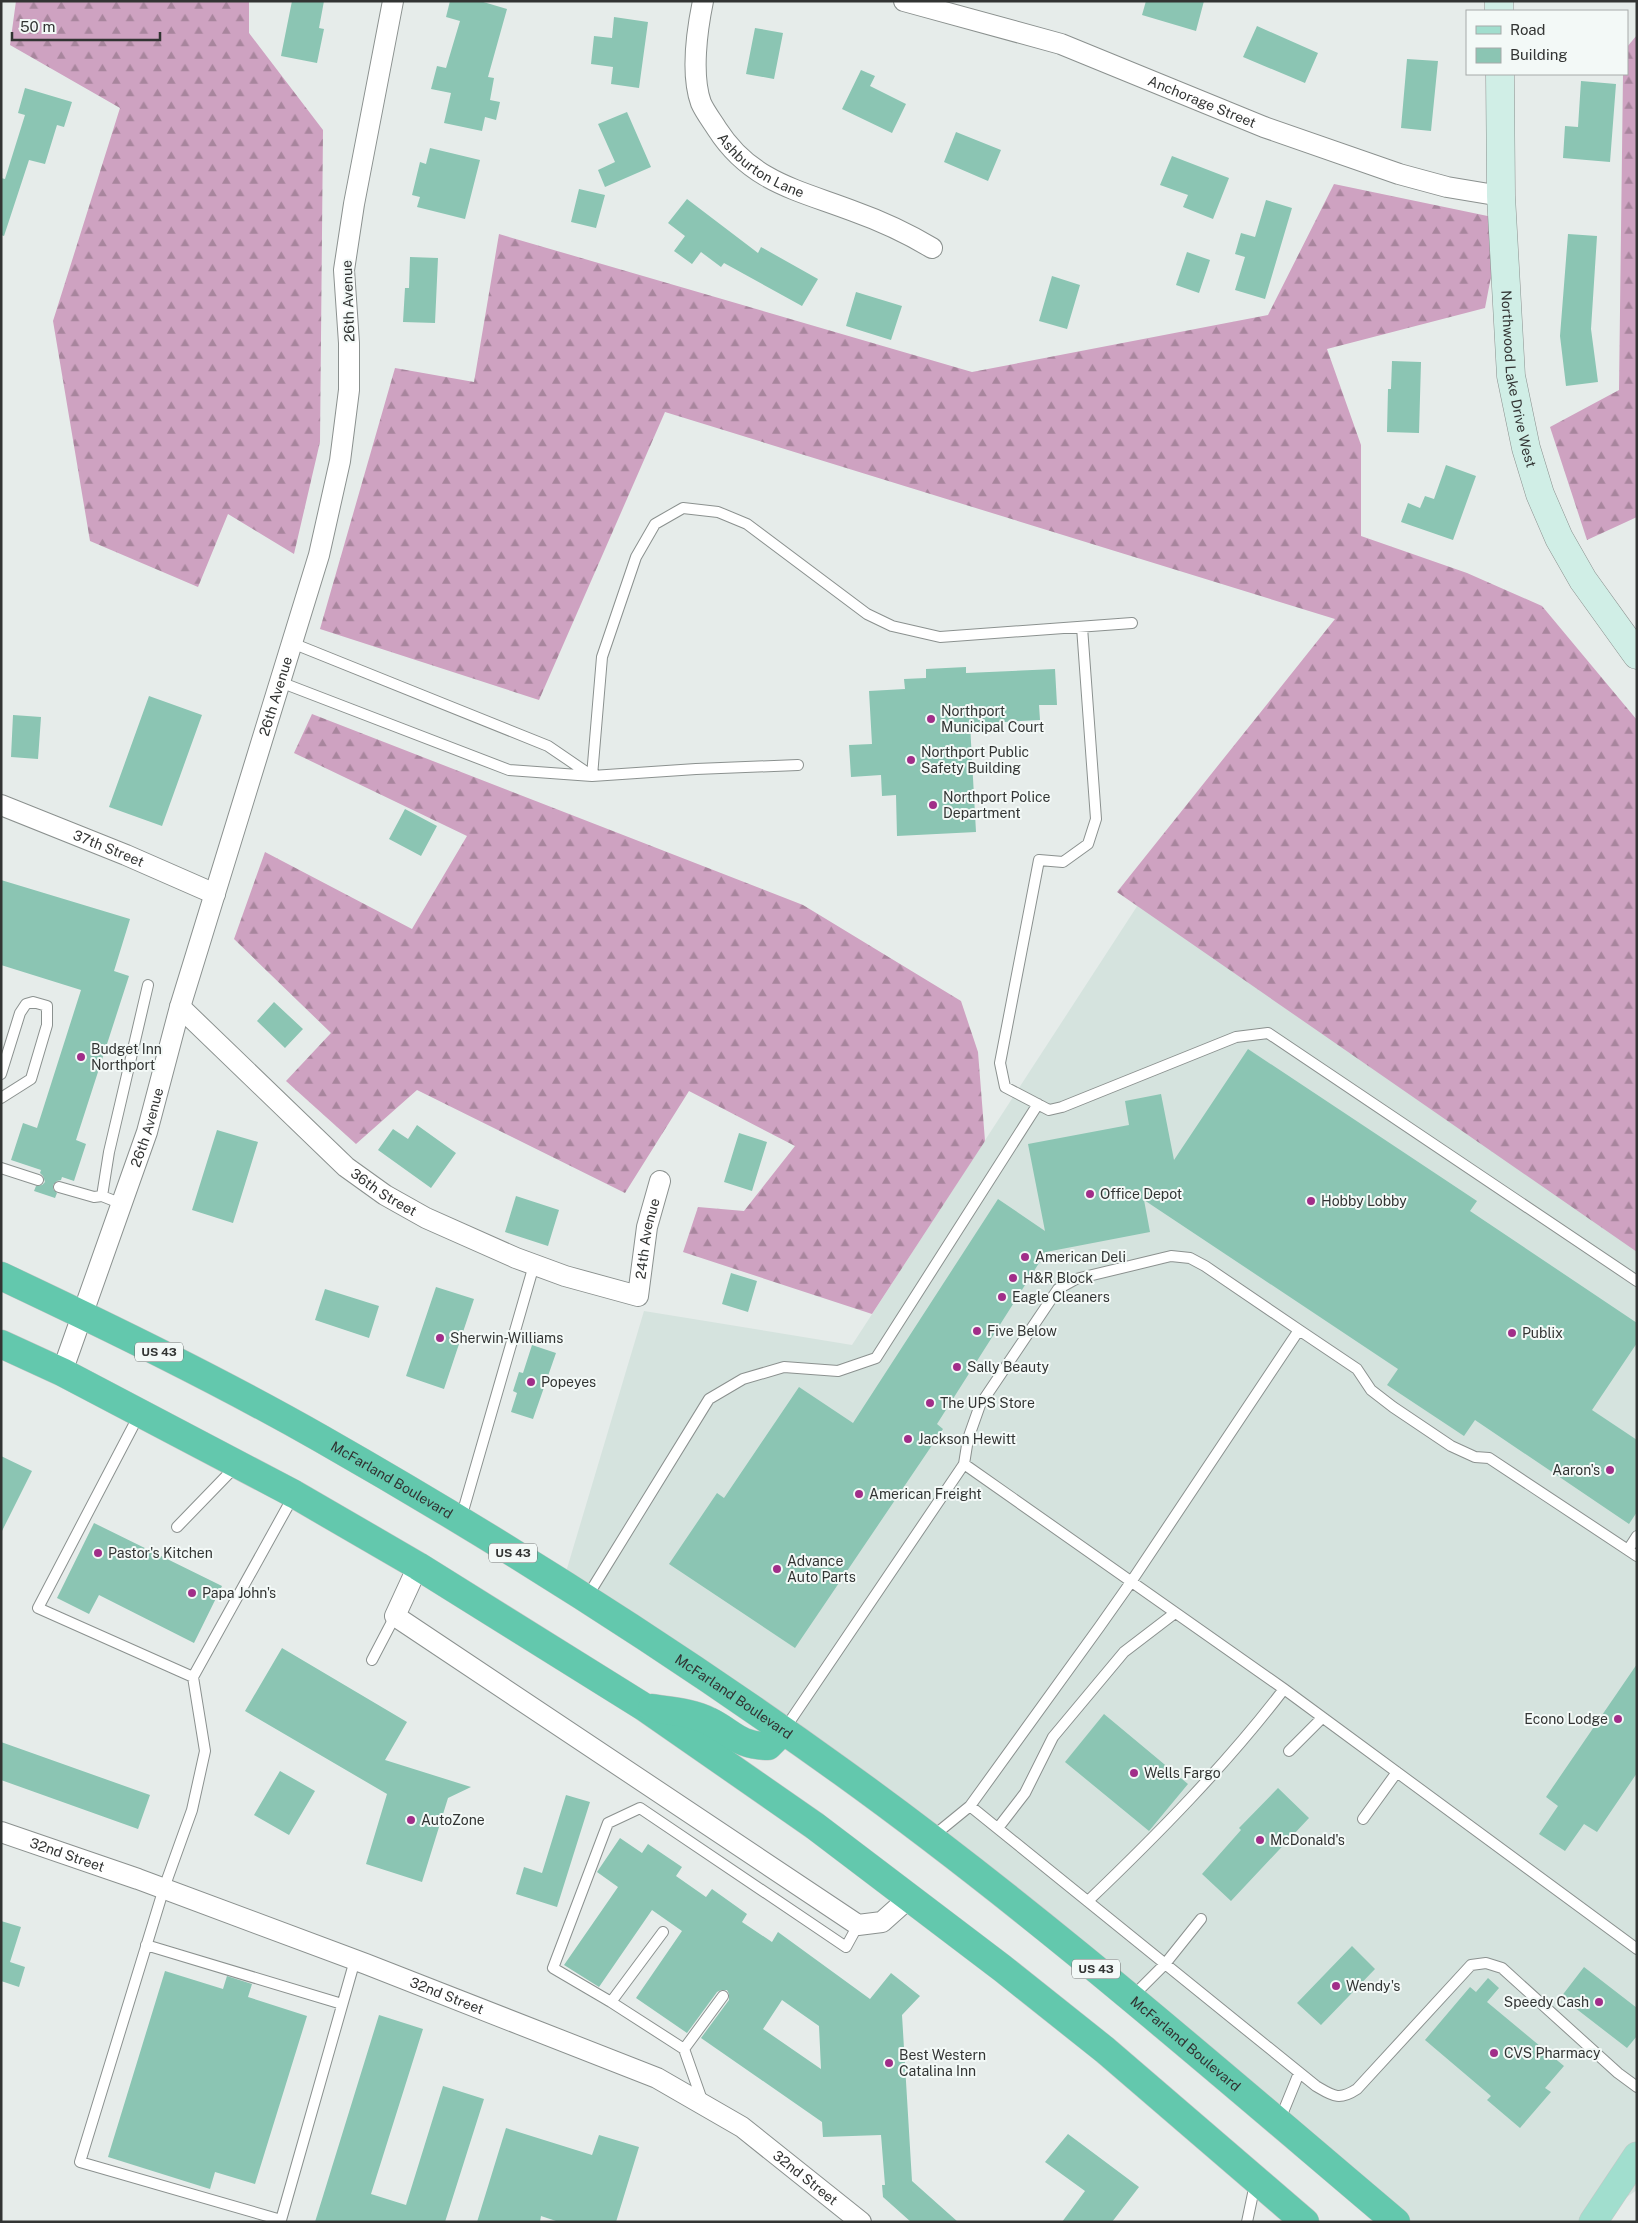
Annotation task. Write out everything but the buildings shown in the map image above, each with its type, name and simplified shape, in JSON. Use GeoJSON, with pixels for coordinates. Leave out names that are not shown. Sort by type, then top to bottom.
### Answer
{"type":"FeatureCollection","features":[{"type":"Feature","properties":{"kind":"highway","name":"McFarland Boulevard"},"geometry":{"type":"LineString","coordinates":[[1,1276],[156,1350],[318,1437],[586,1598],[783,1731],[845,1774],[997,1889],[1132,1998],[1396,2222]]}},
{"type":"Feature","properties":{"kind":"highway"},"geometry":{"type":"LineString","coordinates":[[1,1344],[62,1372],[294,1494],[418,1566],[644,1707],[810,1823],[910,1897],[1105,2050],[1305,2222]]}},
{"type":"Feature","properties":{"kind":"highway"},"geometry":{"type":"LineString","coordinates":[[644,1707],[679,1712],[708,1720],[752,1746],[768,1746],[783,1731]]}},
{"type":"Feature","properties":{"kind":"main road"},"geometry":{"type":"LineString","coordinates":[[1593,2222],[1637,2156]]}},
{"type":"Feature","properties":{"kind":"street","name":"26th Avenue"},"geometry":{"type":"LineString","coordinates":[[62,1372],[147,1132],[180,1006],[319,555],[344,438],[349,390],[349,343],[344,270],[354,204],[393,1]]}},
{"type":"Feature","properties":{"kind":"street","name":"Ashburton Lane"},"geometry":{"type":"LineString","coordinates":[[703,1],[696,80],[702,104],[727,144],[744,162],[764,176],[906,233],[932,248]]}},
{"type":"Feature","properties":{"kind":"street","name":"Anchorage Street"},"geometry":{"type":"LineString","coordinates":[[904,1],[1061,44],[1264,126],[1399,174],[1447,187],[1501,196]]}},
{"type":"Feature","properties":{"kind":"street","name":"Northwood Lake Drive West"},"geometry":{"type":"LineString","coordinates":[[1500,75],[1501,196],[1512,376],[1526,448],[1540,494],[1559,538],[1583,580],[1637,655]]}},
{"type":"Feature","properties":{"kind":"street","name":"37th Street"},"geometry":{"type":"LineString","coordinates":[[1,805],[126,855],[215,894]]}},
{"type":"Feature","properties":{"kind":"street","name":"36th Street"},"geometry":{"type":"LineString","coordinates":[[180,1006],[346,1167],[384,1195],[447,1229],[534,1265],[638,1296]]}},
{"type":"Feature","properties":{"kind":"street","name":"24th Avenue"},"geometry":{"type":"LineString","coordinates":[[638,1296],[647,1227],[660,1181]]}},
{"type":"Feature","properties":{"kind":"street"},"geometry":{"type":"LineString","coordinates":[[418,1566],[395,1616],[858,1926],[882,1922],[910,1897]]}},
{"type":"Feature","properties":{"kind":"street","name":"32nd Street"},"geometry":{"type":"LineString","coordinates":[[1,1832],[164,1888],[355,1960],[657,2078],[742,2126],[861,2222]]}},
{"type":"Feature","properties":{"kind":"lane"},"geometry":{"type":"LineString","coordinates":[[592,776],[602,657],[636,557],[655,524],[683,508],[718,512],[747,524],[867,614],[892,626],[940,637],[1132,623]]}},
{"type":"Feature","properties":{"kind":"lane"},"geometry":{"type":"LineString","coordinates":[[1082,627],[1096,819],[1088,844],[1070,858],[1063,862],[1039,860],[1000,1063],[1006,1087],[1050,1110],[1062,1107],[1236,1038],[1268,1034],[1637,1281]]}},
{"type":"Feature","properties":{"kind":"lane"},"geometry":{"type":"LineString","coordinates":[[292,643],[548,746],[592,776]]}},
{"type":"Feature","properties":{"kind":"lane"},"geometry":{"type":"LineString","coordinates":[[280,682],[509,770],[592,776],[696,768],[798,765]]}},
{"type":"Feature","properties":{"kind":"lane"},"geometry":{"type":"LineString","coordinates":[[102,1196],[109,1152],[148,985]]}},
{"type":"Feature","properties":{"kind":"lane"},"geometry":{"type":"LineString","coordinates":[[1,1074],[20,1014],[26,1004],[34,1002],[47,1006],[47,1025],[31,1079],[1,1098]]}},
{"type":"Feature","properties":{"kind":"lane"},"geometry":{"type":"LineString","coordinates":[[586,1598],[709,1399],[743,1379],[784,1367],[838,1371],[876,1358],[1038,1104]]}},
{"type":"Feature","properties":{"kind":"lane"},"geometry":{"type":"LineString","coordinates":[[1,1168],[38,1180]]}},
{"type":"Feature","properties":{"kind":"lane"},"geometry":{"type":"LineString","coordinates":[[59,1187],[94,1197],[102,1196],[122,1204]]}},
{"type":"Feature","properties":{"kind":"lane"},"geometry":{"type":"LineString","coordinates":[[783,1731],[964,1464],[968,1439],[980,1404],[1058,1289],[1076,1279],[1171,1256],[1190,1258],[1205,1266],[1357,1369],[1371,1390],[1451,1446],[1475,1457],[1489,1458],[1632,1553],[1637,1536]]}},
{"type":"Feature","properties":{"kind":"lane"},"geometry":{"type":"LineString","coordinates":[[460,1521],[534,1265]]}},
{"type":"Feature","properties":{"kind":"lane"},"geometry":{"type":"LineString","coordinates":[[930,1838],[970,1806],[1132,1582],[1299,1330]]}},
{"type":"Feature","properties":{"kind":"lane"},"geometry":{"type":"LineString","coordinates":[[140,1412],[38,1608],[192,1677]]}},
{"type":"Feature","properties":{"kind":"lane"},"geometry":{"type":"LineString","coordinates":[[177,1527],[238,1464]]}},
{"type":"Feature","properties":{"kind":"lane"},"geometry":{"type":"LineString","coordinates":[[964,1464],[1284,1690],[1637,1949]]}},
{"type":"Feature","properties":{"kind":"lane"},"geometry":{"type":"LineString","coordinates":[[294,1494],[192,1677],[205,1751],[192,1810],[164,1888],[80,2162],[281,2220],[355,1960]]}},
{"type":"Feature","properties":{"kind":"lane"},"geometry":{"type":"LineString","coordinates":[[998,1828],[1024,1793],[1053,1737],[1124,1652],[1175,1613]]}},
{"type":"Feature","properties":{"kind":"lane"},"geometry":{"type":"LineString","coordinates":[[372,1660],[395,1616]]}},
{"type":"Feature","properties":{"kind":"lane"},"geometry":{"type":"LineString","coordinates":[[1088,1902],[1135,1856],[1258,1724],[1284,1690]]}},
{"type":"Feature","properties":{"kind":"lane"},"geometry":{"type":"LineString","coordinates":[[1289,1751],[1322,1718]]}},
{"type":"Feature","properties":{"kind":"lane"},"geometry":{"type":"LineString","coordinates":[[1364,1819],[1396,1772]]}},
{"type":"Feature","properties":{"kind":"lane"},"geometry":{"type":"LineString","coordinates":[[970,1806],[1299,2073],[1316,2086],[1334,2096],[1346,2096],[1357,2089],[1472,1965],[1486,1963],[1502,1968],[1618,2073],[1637,2087]]}},
{"type":"Feature","properties":{"kind":"lane"},"geometry":{"type":"LineString","coordinates":[[703,2104],[684,2049],[611,2002],[553,1968],[608,1823],[640,1808],[846,1947],[858,1926]]}},
{"type":"Feature","properties":{"kind":"lane"},"geometry":{"type":"LineString","coordinates":[[1132,1998],[1165,1964],[1200,1919]]}},
{"type":"Feature","properties":{"kind":"lane"},"geometry":{"type":"LineString","coordinates":[[611,2002],[663,1932]]}},
{"type":"Feature","properties":{"kind":"lane"},"geometry":{"type":"LineString","coordinates":[[146,1945],[342,2004]]}},
{"type":"Feature","properties":{"kind":"lane"},"geometry":{"type":"LineString","coordinates":[[684,2049],[722,1996]]}},
{"type":"Feature","properties":{"kind":"lane"},"geometry":{"type":"LineString","coordinates":[[1279,2123],[1299,2073]]}},
{"type":"Feature","properties":{"kind":"lane"},"geometry":{"type":"LineString","coordinates":[[1248,2222],[1256,2180]]}},
{"type":"Feature","properties":{"kind":"shaded area"},"geometry":{"type":"Polygon","coordinates":[[[1158,874],[1637,1220],[1637,2190],[1591,2222],[1396,2222],[1118,1986],[563,1582],[644,1311],[852,1345],[1158,874]]]}},
{"type":"Feature","properties":{"kind":"green space"},"geometry":{"type":"Polygon","coordinates":[[[16,1],[249,1],[249,33],[323,130],[320,442],[294,554],[228,514],[198,587],[90,541],[53,321],[120,108],[10,45],[16,1]]]}},
{"type":"Feature","properties":{"kind":"green space"},"geometry":{"type":"Polygon","coordinates":[[[1637,35],[1637,517],[1587,540],[1550,427],[1619,390],[1623,75],[1628,75],[1628,46],[1637,35]]]}},
{"type":"Feature","properties":{"kind":"green space"},"geometry":{"type":"Polygon","coordinates":[[[1334,184],[1502,219],[1485,308],[1327,349],[1361,445],[1361,536],[1467,573],[1542,606],[1637,720],[1637,1252],[1117,892],[1335,619],[665,412],[539,700],[320,629],[395,368],[474,382],[499,234],[972,372],[1268,315],[1334,184]]]}},
{"type":"Feature","properties":{"kind":"green space"},"geometry":{"type":"Polygon","coordinates":[[[312,714],[803,905],[961,1001],[978,1052],[985,1141],[872,1314],[683,1252],[698,1207],[744,1211],[795,1146],[689,1091],[625,1193],[417,1090],[356,1144],[286,1081],[331,1033],[234,939],[265,852],[412,929],[467,836],[294,753],[312,714]]]}},
{"type":"Feature","properties":{"kind":"place","name":"Northport Municipal Court"},"geometry":{"type":"Point","coordinates":[931,719]}},
{"type":"Feature","properties":{"kind":"place","name":"Northport Public Safety Building"},"geometry":{"type":"Point","coordinates":[911,760]}},
{"type":"Feature","properties":{"kind":"place","name":"Northport Police Department"},"geometry":{"type":"Point","coordinates":[933,805]}},
{"type":"Feature","properties":{"kind":"place","name":"Budget Inn Northport"},"geometry":{"type":"Point","coordinates":[81,1057]}},
{"type":"Feature","properties":{"kind":"place","name":"Office Depot"},"geometry":{"type":"Point","coordinates":[1090,1194]}},
{"type":"Feature","properties":{"kind":"place","name":"Hobby Lobby"},"geometry":{"type":"Point","coordinates":[1311,1201]}},
{"type":"Feature","properties":{"kind":"place","name":"American Deli"},"geometry":{"type":"Point","coordinates":[1025,1257]}},
{"type":"Feature","properties":{"kind":"place","name":"H&R Block"},"geometry":{"type":"Point","coordinates":[1013,1278]}},
{"type":"Feature","properties":{"kind":"place","name":"Eagle Cleaners"},"geometry":{"type":"Point","coordinates":[1002,1297]}},
{"type":"Feature","properties":{"kind":"place","name":"Five Below"},"geometry":{"type":"Point","coordinates":[977,1331]}},
{"type":"Feature","properties":{"kind":"place","name":"Publix"},"geometry":{"type":"Point","coordinates":[1512,1333]}},
{"type":"Feature","properties":{"kind":"place","name":"Sherwin-Williams"},"geometry":{"type":"Point","coordinates":[440,1338]}},
{"type":"Feature","properties":{"kind":"place","name":"Sally Beauty"},"geometry":{"type":"Point","coordinates":[957,1367]}},
{"type":"Feature","properties":{"kind":"place","name":"Popeyes"},"geometry":{"type":"Point","coordinates":[531,1382]}},
{"type":"Feature","properties":{"kind":"place","name":"The UPS Store"},"geometry":{"type":"Point","coordinates":[930,1403]}},
{"type":"Feature","properties":{"kind":"place","name":"Jackson Hewitt"},"geometry":{"type":"Point","coordinates":[908,1439]}},
{"type":"Feature","properties":{"kind":"place","name":"Aaron's"},"geometry":{"type":"Point","coordinates":[1610,1470]}},
{"type":"Feature","properties":{"kind":"place","name":"American Freight"},"geometry":{"type":"Point","coordinates":[859,1494]}},
{"type":"Feature","properties":{"kind":"place","name":"Pastor's Kitchen"},"geometry":{"type":"Point","coordinates":[98,1553]}},
{"type":"Feature","properties":{"kind":"place","name":"Advance Auto Parts"},"geometry":{"type":"Point","coordinates":[777,1569]}},
{"type":"Feature","properties":{"kind":"place","name":"Papa John's"},"geometry":{"type":"Point","coordinates":[192,1593]}},
{"type":"Feature","properties":{"kind":"place","name":"Econo Lodge"},"geometry":{"type":"Point","coordinates":[1618,1719]}},
{"type":"Feature","properties":{"kind":"place","name":"Wells Fargo"},"geometry":{"type":"Point","coordinates":[1134,1773]}},
{"type":"Feature","properties":{"kind":"place","name":"AutoZone"},"geometry":{"type":"Point","coordinates":[411,1820]}},
{"type":"Feature","properties":{"kind":"place","name":"McDonald's"},"geometry":{"type":"Point","coordinates":[1260,1840]}},
{"type":"Feature","properties":{"kind":"place","name":"Wendy's"},"geometry":{"type":"Point","coordinates":[1336,1986]}},
{"type":"Feature","properties":{"kind":"place","name":"Speedy Cash"},"geometry":{"type":"Point","coordinates":[1599,2002]}},
{"type":"Feature","properties":{"kind":"place","name":"CVS Pharmacy"},"geometry":{"type":"Point","coordinates":[1494,2053]}},
{"type":"Feature","properties":{"kind":"place","name":"Best Western Catalina Inn"},"geometry":{"type":"Point","coordinates":[889,2063]}}]}
